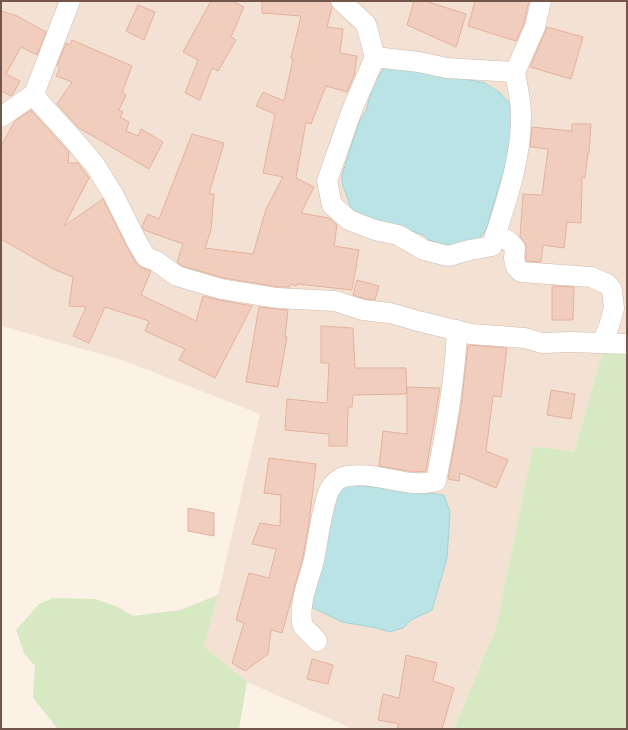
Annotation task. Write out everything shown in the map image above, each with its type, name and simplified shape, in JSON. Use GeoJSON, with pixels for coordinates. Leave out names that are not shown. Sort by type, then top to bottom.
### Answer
{"type":"FeatureCollection","features":[{"type":"Feature","properties":{"kind":"street"},"geometry":{"type":"LineString","coordinates":[[1,117],[34,94],[70,1]]}},
{"type":"Feature","properties":{"kind":"street"},"geometry":{"type":"LineString","coordinates":[[341,1],[366,24],[375,57],[352,110],[327,181],[332,204],[349,220],[375,230],[398,235],[424,250],[448,256],[492,246],[503,212],[520,143],[522,113],[514,72],[536,27],[541,1]]}},
{"type":"Feature","properties":{"kind":"street"},"geometry":{"type":"LineString","coordinates":[[375,57],[419,62],[447,68],[514,72]]}},
{"type":"Feature","properties":{"kind":"street"},"geometry":{"type":"LineString","coordinates":[[34,94],[41,104],[95,165],[113,194],[146,257],[156,261],[177,276],[221,290],[278,298],[335,301],[362,310],[390,313],[471,334],[525,338],[542,343],[602,342],[627,344]]}},
{"type":"Feature","properties":{"kind":"street"},"geometry":{"type":"LineString","coordinates":[[495,235],[504,237],[515,248],[514,258],[516,267],[521,272],[591,277],[607,284],[612,290],[614,308],[609,326],[602,342]]}},
{"type":"Feature","properties":{"kind":"street"},"geometry":{"type":"LineString","coordinates":[[317,640],[302,624],[301,611],[329,490],[336,481],[343,477],[354,476],[380,477],[428,484],[436,481],[447,425],[456,352],[457,330]]}},
{"type":"Feature","properties":{"kind":"shaded area"},"geometry":{"type":"Polygon","coordinates":[[[1,1],[627,1],[627,352],[604,349],[574,452],[533,446],[496,628],[454,729],[353,729],[247,682],[204,646],[218,595],[260,414],[125,361],[1,326],[1,1]],[[389,64],[374,82],[366,111],[359,122],[342,175],[390,224],[424,235],[429,240],[492,213],[498,188],[509,157],[457,78],[389,64]],[[447,540],[311,607],[342,622],[377,628],[389,632],[403,628],[411,620],[432,610],[447,558],[447,540]]]}},
{"type":"Feature","properties":{"kind":"green space"},"geometry":{"type":"Polygon","coordinates":[[[604,348],[627,352],[627,729],[454,729],[496,628],[533,446],[574,452],[604,348]]]}},
{"type":"Feature","properties":{"kind":"green space"},"geometry":{"type":"Polygon","coordinates":[[[218,595],[204,646],[247,682],[239,729],[58,729],[33,698],[35,666],[24,653],[16,630],[39,604],[53,598],[95,599],[118,607],[133,616],[180,610],[218,595]]]}},
{"type":"Feature","properties":{"kind":"water"},"geometry":{"type":"Polygon","coordinates":[[[388,64],[485,83],[500,93],[515,109],[509,157],[498,188],[487,228],[478,240],[468,244],[445,245],[429,240],[424,235],[390,224],[364,219],[351,208],[342,183],[342,175],[359,122],[366,111],[374,82],[388,64]]]}},
{"type":"Feature","properties":{"kind":"water"},"geometry":{"type":"Polygon","coordinates":[[[338,483],[444,495],[450,512],[447,558],[432,610],[411,620],[403,628],[389,632],[377,628],[342,622],[311,607],[338,483]]]}},
{"type":"Feature","properties":{"kind":"building"},"geometry":{"type":"Polygon","coordinates":[[[211,1],[232,1],[244,7],[231,37],[236,40],[218,71],[212,68],[200,100],[185,93],[198,60],[183,52],[211,1]]]}},
{"type":"Feature","properties":{"kind":"building"},"geometry":{"type":"Polygon","coordinates":[[[262,1],[330,1],[332,7],[327,27],[343,29],[340,53],[357,56],[354,76],[347,92],[326,86],[311,124],[306,122],[296,178],[314,187],[301,213],[329,218],[337,225],[334,246],[359,250],[352,290],[297,284],[296,286],[290,284],[290,287],[278,287],[224,278],[182,266],[177,262],[183,244],[144,230],[142,226],[148,214],[159,219],[192,134],[224,143],[209,194],[214,194],[211,230],[205,248],[253,254],[266,209],[283,177],[263,173],[275,114],[256,106],[263,92],[284,101],[293,59],[291,58],[301,16],[262,13],[262,1]]]}},
{"type":"Feature","properties":{"kind":"building"},"geometry":{"type":"Polygon","coordinates":[[[414,1],[425,1],[466,14],[456,47],[407,25],[414,1]]]}},
{"type":"Feature","properties":{"kind":"building"},"geometry":{"type":"Polygon","coordinates":[[[475,1],[529,1],[524,23],[516,41],[468,26],[475,1]]]}},
{"type":"Feature","properties":{"kind":"building"},"geometry":{"type":"Polygon","coordinates":[[[138,5],[155,12],[144,40],[126,31],[138,5]]]}},
{"type":"Feature","properties":{"kind":"building"},"geometry":{"type":"Polygon","coordinates":[[[1,11],[17,16],[46,32],[37,55],[21,47],[6,74],[20,81],[11,96],[1,91],[1,11]]]}},
{"type":"Feature","properties":{"kind":"building"},"geometry":{"type":"Polygon","coordinates":[[[547,27],[583,37],[571,79],[530,67],[547,27]]]}},
{"type":"Feature","properties":{"kind":"building"},"geometry":{"type":"Polygon","coordinates":[[[72,40],[132,66],[122,93],[126,95],[119,110],[123,112],[120,117],[129,122],[126,131],[138,136],[141,129],[163,142],[149,169],[79,128],[57,104],[72,82],[56,76],[60,68],[57,66],[66,43],[70,45],[72,40]]]}},
{"type":"Feature","properties":{"kind":"building"},"geometry":{"type":"Polygon","coordinates":[[[31,110],[69,152],[68,163],[78,163],[89,178],[64,226],[103,199],[136,263],[142,268],[151,271],[141,295],[196,321],[203,296],[252,306],[215,378],[179,360],[185,349],[145,331],[149,321],[105,307],[89,343],[73,336],[86,307],[69,306],[73,277],[53,269],[1,239],[1,146],[15,121],[31,110]]]}},
{"type":"Feature","properties":{"kind":"building"},"geometry":{"type":"Polygon","coordinates":[[[572,124],[591,124],[589,153],[585,178],[582,177],[581,223],[567,222],[564,248],[543,245],[541,262],[526,261],[526,245],[520,237],[523,194],[542,195],[548,149],[530,147],[532,127],[572,131],[572,124]]]}},
{"type":"Feature","properties":{"kind":"building"},"geometry":{"type":"Polygon","coordinates":[[[357,280],[379,286],[375,300],[365,299],[353,295],[357,280]]]}},
{"type":"Feature","properties":{"kind":"building"},"geometry":{"type":"Polygon","coordinates":[[[552,286],[574,287],[573,320],[552,320],[552,286]]]}},
{"type":"Feature","properties":{"kind":"building"},"geometry":{"type":"Polygon","coordinates":[[[259,307],[288,310],[285,337],[287,337],[278,387],[246,382],[259,307]]]}},
{"type":"Feature","properties":{"kind":"building"},"geometry":{"type":"Polygon","coordinates":[[[321,326],[353,328],[355,368],[406,368],[407,394],[353,395],[352,407],[348,407],[347,446],[329,446],[329,434],[285,430],[287,399],[327,403],[329,363],[321,363],[321,326]]]}},
{"type":"Feature","properties":{"kind":"building"},"geometry":{"type":"Polygon","coordinates":[[[468,345],[507,348],[501,397],[493,396],[486,451],[508,460],[496,488],[460,473],[459,481],[448,479],[461,408],[468,345]]]}},
{"type":"Feature","properties":{"kind":"building"},"geometry":{"type":"Polygon","coordinates":[[[407,387],[440,388],[426,471],[415,472],[379,466],[383,431],[407,434],[407,387]]]}},
{"type":"Feature","properties":{"kind":"building"},"geometry":{"type":"Polygon","coordinates":[[[551,390],[575,394],[571,419],[547,415],[551,390]]]}},
{"type":"Feature","properties":{"kind":"building"},"geometry":{"type":"Polygon","coordinates":[[[269,458],[316,464],[309,523],[303,557],[282,633],[271,630],[268,654],[245,671],[232,663],[244,623],[236,620],[249,573],[269,578],[276,549],[252,544],[260,523],[280,526],[281,495],[264,493],[269,458]]]}},
{"type":"Feature","properties":{"kind":"building"},"geometry":{"type":"Polygon","coordinates":[[[188,508],[214,513],[214,536],[188,531],[188,508]]]}},
{"type":"Feature","properties":{"kind":"building"},"geometry":{"type":"Polygon","coordinates":[[[406,655],[437,663],[433,681],[454,688],[442,729],[397,729],[399,724],[378,720],[383,694],[399,698],[406,655]]]}},
{"type":"Feature","properties":{"kind":"building"},"geometry":{"type":"Polygon","coordinates":[[[312,659],[333,665],[328,684],[307,679],[312,659]]]}}]}
